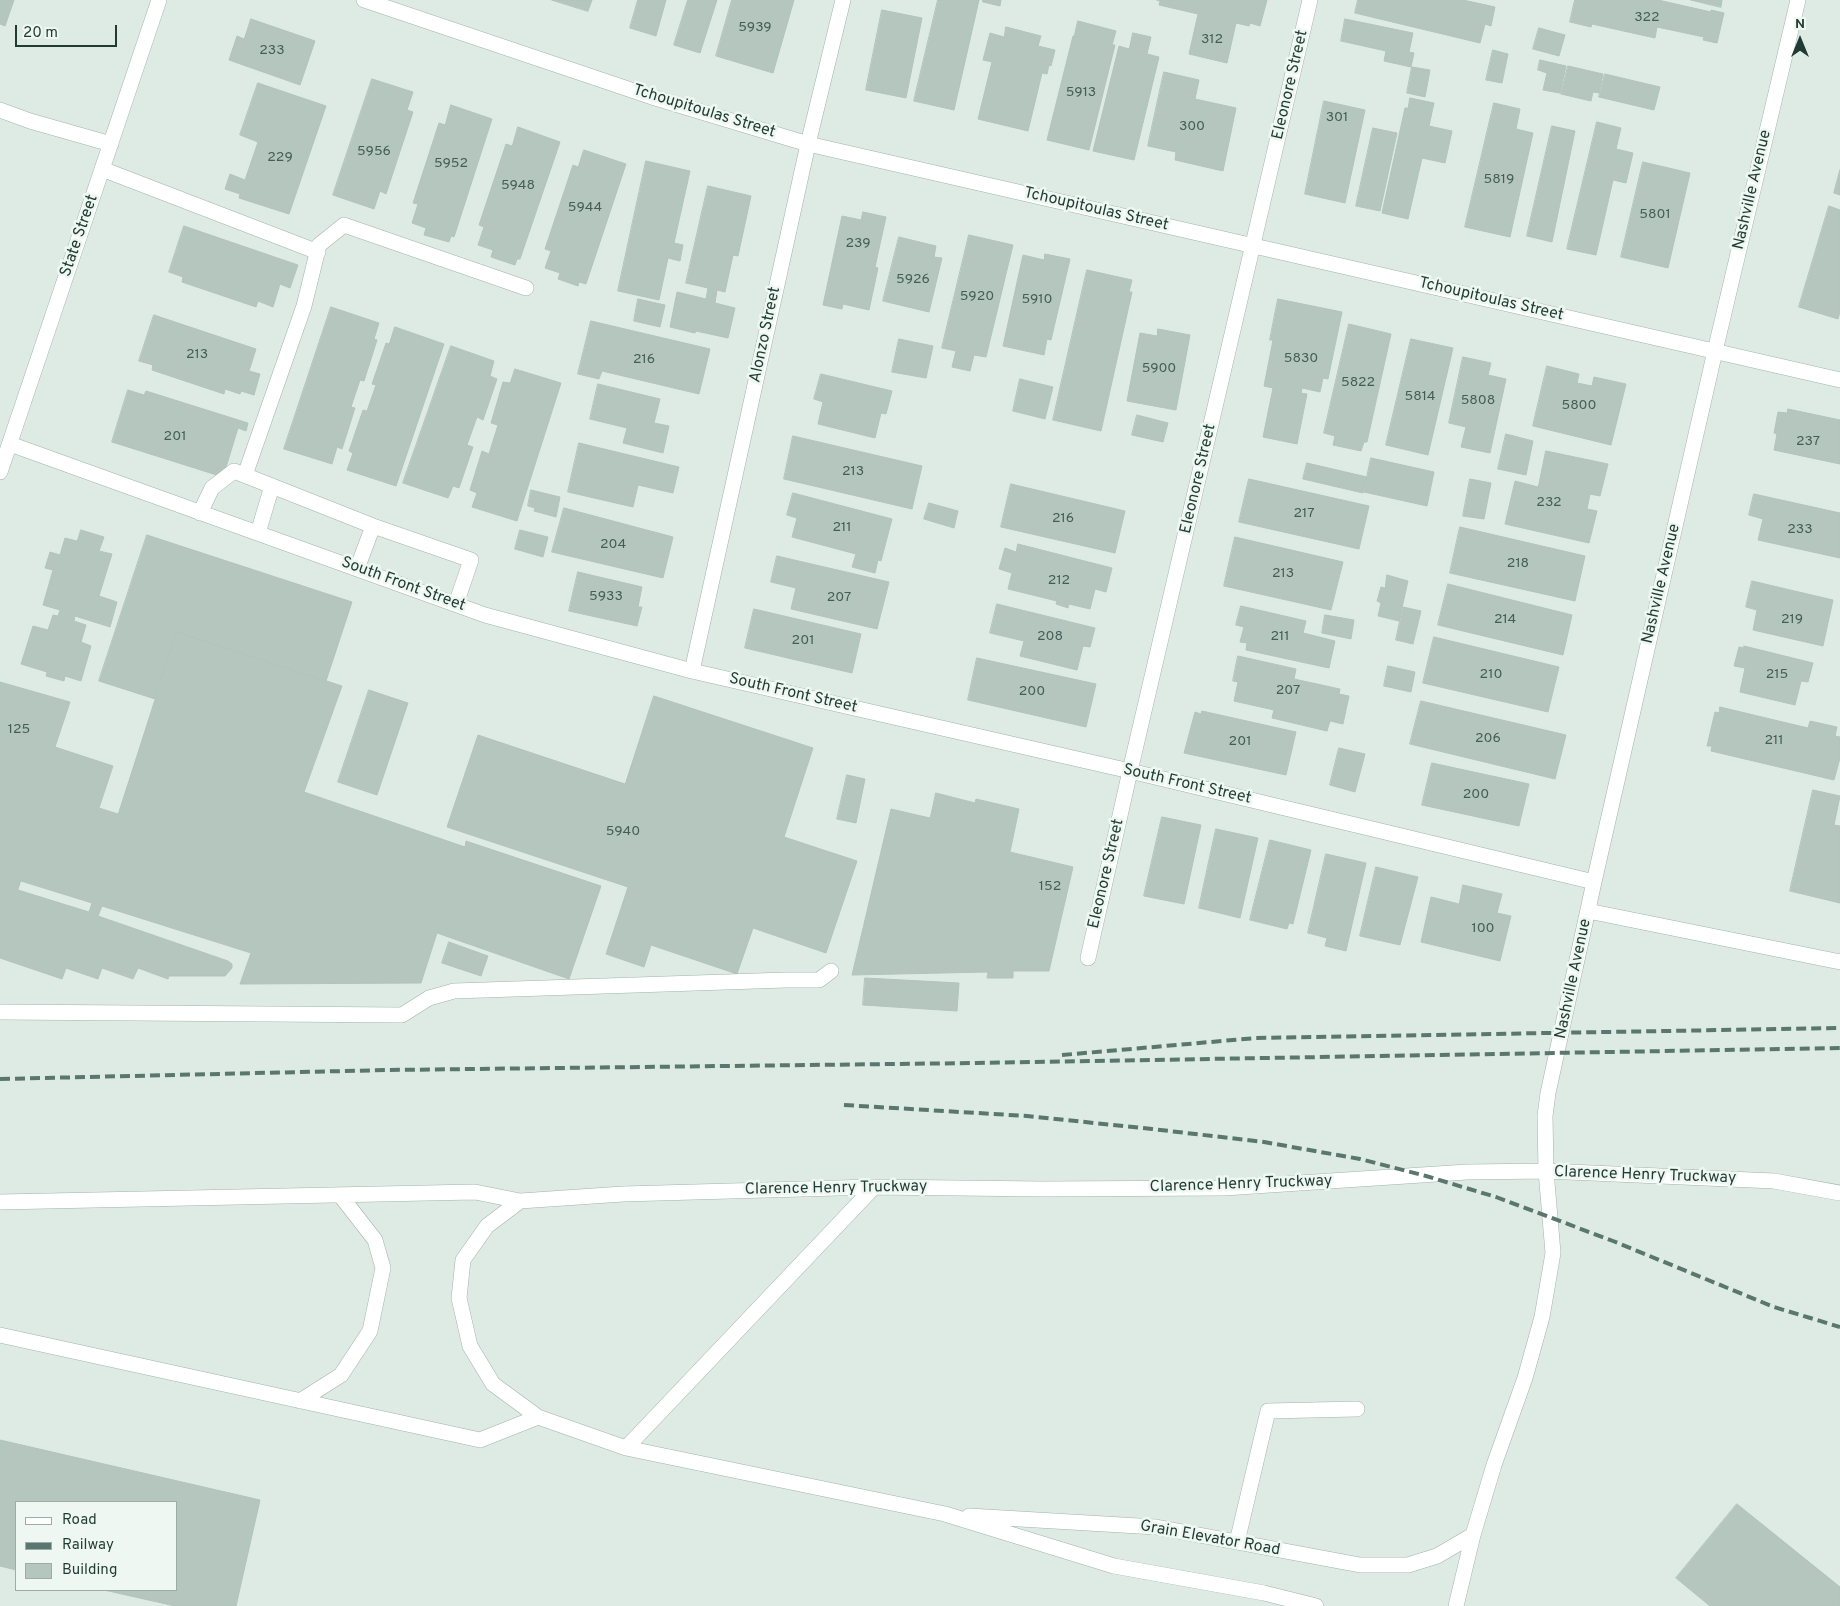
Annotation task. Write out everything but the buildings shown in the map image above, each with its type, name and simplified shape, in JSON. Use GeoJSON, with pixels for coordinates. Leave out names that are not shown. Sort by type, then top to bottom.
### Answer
{"type":"FeatureCollection","features":[{"type":"Feature","properties":{"kind":"street","name":"State Street"},"geometry":{"type":"LineString","coordinates":[[0,472],[159,0]]}},
{"type":"Feature","properties":{"kind":"street","name":"Tchoupitoulas Street"},"geometry":{"type":"LineString","coordinates":[[364,0],[652,97],[808,144],[1840,380]]}},
{"type":"Feature","properties":{"kind":"street","name":"Alonzo Street"},"geometry":{"type":"LineString","coordinates":[[692,671],[808,144],[844,0]]}},
{"type":"Feature","properties":{"kind":"street","name":"Eleonore Street"},"geometry":{"type":"LineString","coordinates":[[1088,958],[1310,0]]}},
{"type":"Feature","properties":{"kind":"street","name":"Nashville Avenue"},"geometry":{"type":"LineString","coordinates":[[1546,1171],[1545,1116],[1548,1093],[1715,351],[1798,0]]}},
{"type":"Feature","properties":{"kind":"street"},"geometry":{"type":"LineString","coordinates":[[0,110],[30,121],[111,144]]}},
{"type":"Feature","properties":{"kind":"street"},"geometry":{"type":"LineString","coordinates":[[102,169],[318,252]]}},
{"type":"Feature","properties":{"kind":"street"},"geometry":{"type":"LineString","coordinates":[[245,475],[304,306],[319,245],[344,226],[526,288]]}},
{"type":"Feature","properties":{"kind":"street","name":"South Front Street"},"geometry":{"type":"LineString","coordinates":[[10,444],[485,614],[692,671],[1130,771],[1594,882]]}},
{"type":"Feature","properties":{"kind":"street"},"geometry":{"type":"LineString","coordinates":[[200,513],[212,488],[234,471],[373,526],[471,560],[456,604]]}},
{"type":"Feature","properties":{"kind":"street"},"geometry":{"type":"LineString","coordinates":[[258,533],[272,486]]}},
{"type":"Feature","properties":{"kind":"street"},"geometry":{"type":"LineString","coordinates":[[357,569],[373,526]]}},
{"type":"Feature","properties":{"kind":"street"},"geometry":{"type":"LineString","coordinates":[[1588,911],[1840,962]]}},
{"type":"Feature","properties":{"kind":"street"},"geometry":{"type":"LineString","coordinates":[[0,1012],[402,1015],[429,998],[454,990],[819,980],[831,971]]}},
{"type":"Feature","properties":{"kind":"street"},"geometry":{"type":"LineString","coordinates":[[1456,1606],[1473,1535],[1494,1465],[1525,1378],[1542,1317],[1553,1253],[1546,1171]]}},
{"type":"Feature","properties":{"kind":"street","name":"Clarence Henry Truckway"},"geometry":{"type":"LineString","coordinates":[[0,1202],[475,1192],[520,1201],[623,1194],[874,1186],[1042,1189],[1224,1188],[1467,1172],[1546,1171],[1774,1181],[1840,1193]]}},
{"type":"Feature","properties":{"kind":"street"},"geometry":{"type":"LineString","coordinates":[[626,1448],[874,1186]]}},
{"type":"Feature","properties":{"kind":"street"},"geometry":{"type":"LineString","coordinates":[[300,1401],[341,1374],[370,1331],[384,1268],[375,1240],[340,1195]]}},
{"type":"Feature","properties":{"kind":"street"},"geometry":{"type":"LineString","coordinates":[[520,1201],[487,1226],[463,1260],[459,1298],[470,1346],[493,1384],[538,1417],[626,1448],[945,1514],[1114,1566],[1264,1593],[1316,1606]]}},
{"type":"Feature","properties":{"kind":"street"},"geometry":{"type":"LineString","coordinates":[[0,1334],[480,1440],[538,1417]]}},
{"type":"Feature","properties":{"kind":"street"},"geometry":{"type":"LineString","coordinates":[[1237,1542],[1268,1411],[1357,1408]]}},
{"type":"Feature","properties":{"kind":"street","name":"Grain Elevator Road"},"geometry":{"type":"LineString","coordinates":[[945,1514],[1156,1527],[1360,1565],[1408,1565],[1437,1556],[1473,1535]]}},
{"type":"Feature","properties":{"kind":"railway"},"geometry":{"type":"LineString","coordinates":[[1062,1055],[1256,1038],[1840,1028]]}},
{"type":"Feature","properties":{"kind":"railway"},"geometry":{"type":"LineString","coordinates":[[0,1079],[389,1070],[977,1063],[1840,1048]]}},
{"type":"Feature","properties":{"kind":"railway"},"geometry":{"type":"LineString","coordinates":[[844,1105],[1027,1116],[1152,1129],[1264,1142],[1360,1159],[1496,1197],[1613,1241],[1774,1307],[1840,1327]]}}]}
